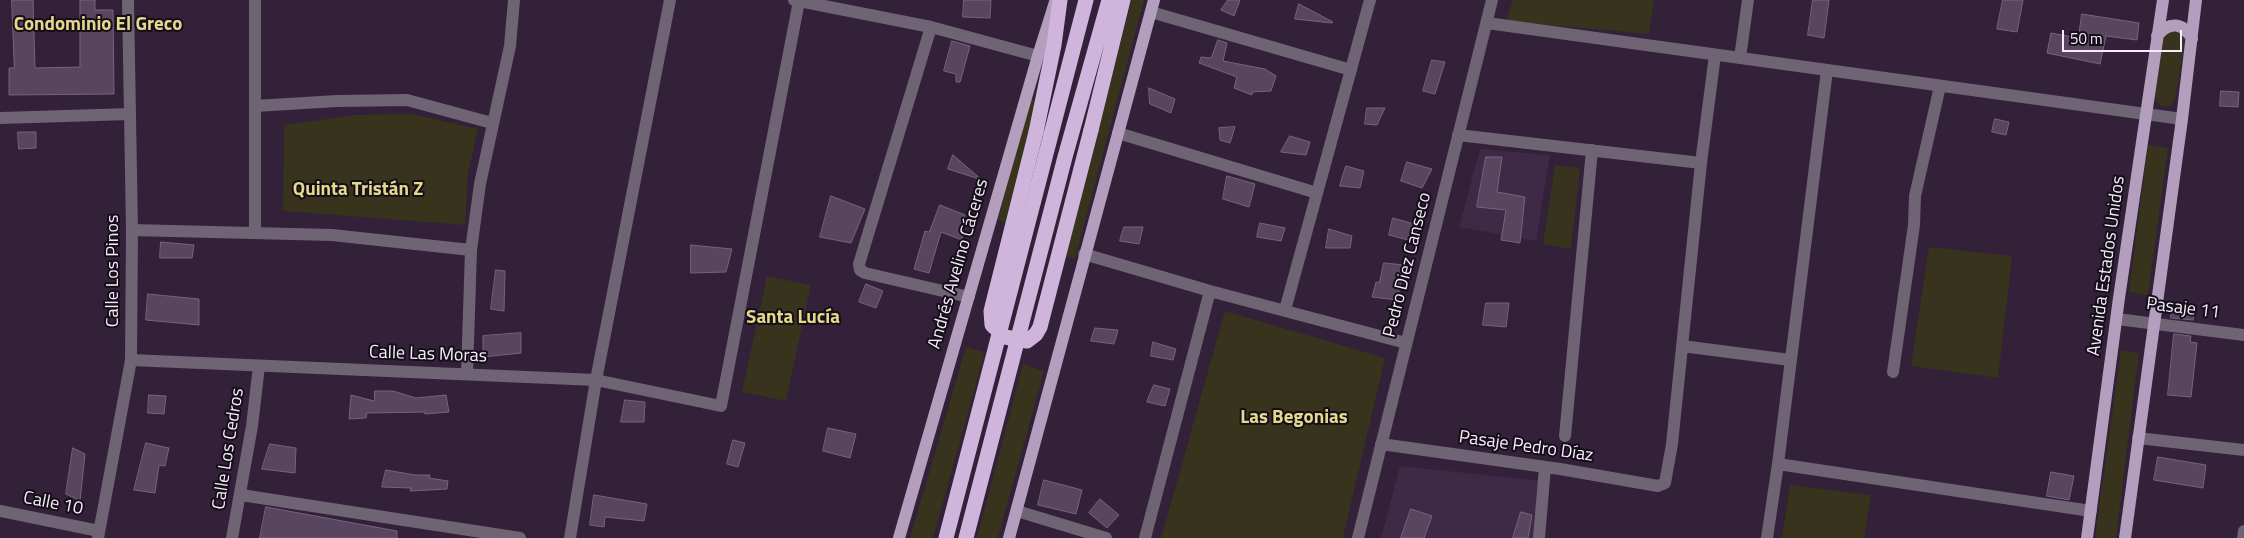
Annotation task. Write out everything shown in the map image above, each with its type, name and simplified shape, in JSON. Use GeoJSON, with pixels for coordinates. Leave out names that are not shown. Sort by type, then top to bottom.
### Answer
{"type":"FeatureCollection","features":[{"type":"Feature","properties":{"kind":"highway"},"geometry":{"type":"LineString","coordinates":[[1060,0],[1054,45],[1036,132],[991,311],[992,325],[1005,336],[1027,342],[1036,334],[1040,327],[1123,0]]}},
{"type":"Feature","properties":{"kind":"highway"},"geometry":{"type":"LineString","coordinates":[[946,538],[1086,0]]}},
{"type":"Feature","properties":{"kind":"highway"},"geometry":{"type":"LineString","coordinates":[[966,538],[1063,166],[1109,0]]}},
{"type":"Feature","properties":{"kind":"main road","name":"Andrés Avelino Cáceres"},"geometry":{"type":"LineString","coordinates":[[899,538],[1038,56],[1056,0]]}},
{"type":"Feature","properties":{"kind":"main road","name":"Avenida Estados Unidos"},"geometry":{"type":"LineString","coordinates":[[2087,538],[2163,0]]}},
{"type":"Feature","properties":{"kind":"main road"},"geometry":{"type":"LineString","coordinates":[[2125,538],[2182,119],[2196,0]]}},
{"type":"Feature","properties":{"kind":"main road"},"geometry":{"type":"LineString","coordinates":[[1009,538],[1152,6]]}},
{"type":"Feature","properties":{"kind":"main road"},"geometry":{"type":"LineString","coordinates":[[2157,36],[2163,29],[2171,25],[2180,26],[2188,30],[2192,39]]}},
{"type":"Feature","properties":{"kind":"street","name":"Calle Los Pinos"},"geometry":{"type":"LineString","coordinates":[[99,534],[131,360],[132,230],[128,0]]}},
{"type":"Feature","properties":{"kind":"street"},"geometry":{"type":"LineString","coordinates":[[255,0],[255,232]]}},
{"type":"Feature","properties":{"kind":"street"},"geometry":{"type":"LineString","coordinates":[[467,374],[471,250],[480,184],[510,46],[514,0]]}},
{"type":"Feature","properties":{"kind":"street"},"geometry":{"type":"LineString","coordinates":[[570,538],[596,380],[670,0]]}},
{"type":"Feature","properties":{"kind":"street"},"geometry":{"type":"LineString","coordinates":[[796,0],[930,26],[1038,56]]}},
{"type":"Feature","properties":{"kind":"street","name":"Calle Las Moras"},"geometry":{"type":"LineString","coordinates":[[131,360],[596,380],[721,406],[796,0]]}},
{"type":"Feature","properties":{"kind":"street"},"geometry":{"type":"LineString","coordinates":[[1285,310],[1370,0]]}},
{"type":"Feature","properties":{"kind":"street","name":"Pedro Diez Canseco"},"geometry":{"type":"LineString","coordinates":[[1358,538],[1492,0]]}},
{"type":"Feature","properties":{"kind":"street"},"geometry":{"type":"LineString","coordinates":[[1740,58],[1748,0]]}},
{"type":"Feature","properties":{"kind":"street"},"geometry":{"type":"LineString","coordinates":[[1152,6],[1351,70]]}},
{"type":"Feature","properties":{"kind":"street"},"geometry":{"type":"LineString","coordinates":[[1487,23],[2182,119]]}},
{"type":"Feature","properties":{"kind":"street"},"geometry":{"type":"LineString","coordinates":[[930,26],[859,264],[860,270],[864,273],[969,297]]}},
{"type":"Feature","properties":{"kind":"street"},"geometry":{"type":"LineString","coordinates":[[1715,55],[1701,163],[1682,346],[1790,360]]}},
{"type":"Feature","properties":{"kind":"street"},"geometry":{"type":"LineString","coordinates":[[1766,538],[1778,464],[1827,70]]}},
{"type":"Feature","properties":{"kind":"street"},"geometry":{"type":"LineString","coordinates":[[1893,372],[1914,225],[1915,196],[1940,86]]}},
{"type":"Feature","properties":{"kind":"street"},"geometry":{"type":"LineString","coordinates":[[255,106],[338,101],[407,100],[492,124]]}},
{"type":"Feature","properties":{"kind":"street"},"geometry":{"type":"LineString","coordinates":[[0,118],[130,114]]}},
{"type":"Feature","properties":{"kind":"street"},"geometry":{"type":"LineString","coordinates":[[1118,133],[1317,193]]}},
{"type":"Feature","properties":{"kind":"street"},"geometry":{"type":"LineString","coordinates":[[1458,135],[1701,163]]}},
{"type":"Feature","properties":{"kind":"street"},"geometry":{"type":"LineString","coordinates":[[1565,436],[1592,150]]}},
{"type":"Feature","properties":{"kind":"street"},"geometry":{"type":"LineString","coordinates":[[132,230],[332,235],[471,250]]}},
{"type":"Feature","properties":{"kind":"street"},"geometry":{"type":"LineString","coordinates":[[1084,254],[1210,291],[1406,342]]}},
{"type":"Feature","properties":{"kind":"street"},"geometry":{"type":"LineString","coordinates":[[1145,538],[1210,291]]}},
{"type":"Feature","properties":{"kind":"street","name":"Pasaje 11"},"geometry":{"type":"LineString","coordinates":[[2117,319],[2244,335]]}},
{"type":"Feature","properties":{"kind":"street","name":"Pasaje Pedro Díaz"},"geometry":{"type":"LineString","coordinates":[[1381,444],[1545,467],[1658,486],[1665,482],[1672,444],[1682,346]]}},
{"type":"Feature","properties":{"kind":"street","name":"Calle Los Cedros"},"geometry":{"type":"LineString","coordinates":[[232,538],[241,495],[259,366]]}},
{"type":"Feature","properties":{"kind":"street"},"geometry":{"type":"LineString","coordinates":[[2138,438],[2244,450]]}},
{"type":"Feature","properties":{"kind":"street"},"geometry":{"type":"LineString","coordinates":[[1778,464],[2090,511]]}},
{"type":"Feature","properties":{"kind":"street"},"geometry":{"type":"LineString","coordinates":[[1539,538],[1545,467]]}},
{"type":"Feature","properties":{"kind":"street"},"geometry":{"type":"LineString","coordinates":[[241,495],[520,538]]}},
{"type":"Feature","properties":{"kind":"street","name":"Calle 10"},"geometry":{"type":"LineString","coordinates":[[0,511],[99,534]]}},
{"type":"Feature","properties":{"kind":"street"},"geometry":{"type":"LineString","coordinates":[[1017,511],[1106,538]]}},
{"type":"Feature","properties":{"kind":"street"},"geometry":{"type":"LineString","coordinates":[[434,538],[436,525]]}},
{"type":"Feature","properties":{"kind":"street"},"geometry":{"type":"LineString","coordinates":[[2243,538],[2244,531]]}},
{"type":"Feature","properties":{"kind":"shaded area"},"geometry":{"type":"Polygon","coordinates":[[[1132,0],[1144,0],[1075,259],[1064,256],[1132,0]]]}},
{"type":"Feature","properties":{"kind":"shaded area"},"geometry":{"type":"Polygon","coordinates":[[[1513,0],[1654,0],[1649,34],[1506,21],[1513,0]]]}},
{"type":"Feature","properties":{"kind":"shaded area"},"geometry":{"type":"Polygon","coordinates":[[[2172,29],[2182,33],[2185,40],[2175,100],[2172,105],[2164,107],[2157,103],[2155,97],[2163,38],[2172,29]]]}},
{"type":"Feature","properties":{"kind":"shaded area"},"geometry":{"type":"Polygon","coordinates":[[[1029,98],[1036,100],[1007,223],[997,220],[1029,98]]]}},
{"type":"Feature","properties":{"kind":"shaded area"},"geometry":{"type":"Polygon","coordinates":[[[412,114],[478,129],[468,174],[465,225],[283,211],[284,125],[355,115],[412,114]]]}},
{"type":"Feature","properties":{"kind":"shaded area"},"geometry":{"type":"Polygon","coordinates":[[[2148,145],[2168,148],[2148,295],[2129,292],[2148,145]]]}},
{"type":"Feature","properties":{"kind":"shaded area"},"geometry":{"type":"Polygon","coordinates":[[[1480,149],[1550,155],[1536,241],[1459,227],[1480,149]]]}},
{"type":"Feature","properties":{"kind":"shaded area"},"geometry":{"type":"Polygon","coordinates":[[[1555,165],[1580,168],[1571,249],[1543,244],[1555,165]]]}},
{"type":"Feature","properties":{"kind":"shaded area"},"geometry":{"type":"Polygon","coordinates":[[[1929,247],[2012,256],[1998,378],[1911,366],[1929,247]]]}},
{"type":"Feature","properties":{"kind":"shaded area"},"geometry":{"type":"Polygon","coordinates":[[[767,276],[811,285],[786,401],[742,392],[767,276]]]}},
{"type":"Feature","properties":{"kind":"shaded area"},"geometry":{"type":"Polygon","coordinates":[[[1225,311],[1385,358],[1343,538],[1161,538],[1225,311]]]}},
{"type":"Feature","properties":{"kind":"shaded area"},"geometry":{"type":"Polygon","coordinates":[[[966,347],[985,352],[933,538],[910,538],[966,347]]]}},
{"type":"Feature","properties":{"kind":"shaded area"},"geometry":{"type":"Polygon","coordinates":[[[2121,350],[2139,353],[2116,538],[2095,538],[2121,350]]]}},
{"type":"Feature","properties":{"kind":"shaded area"},"geometry":{"type":"Polygon","coordinates":[[[1023,364],[1044,371],[998,538],[977,538],[1023,364]]]}},
{"type":"Feature","properties":{"kind":"shaded area"},"geometry":{"type":"Polygon","coordinates":[[[1400,466],[1543,481],[1534,538],[1381,538],[1400,466]]]}},
{"type":"Feature","properties":{"kind":"shaded area"},"geometry":{"type":"Polygon","coordinates":[[[1790,485],[1871,495],[1864,538],[1782,538],[1790,485]]]}},
{"type":"Feature","properties":{"kind":"building"},"geometry":{"type":"Polygon","coordinates":[[[12,0],[33,0],[35,68],[80,67],[80,0],[95,0],[95,10],[113,10],[114,94],[9,95],[9,68],[14,68],[12,0]]]}},
{"type":"Feature","properties":{"kind":"building"},"geometry":{"type":"Polygon","coordinates":[[[964,0],[991,0],[990,18],[963,17],[964,0]]]}},
{"type":"Feature","properties":{"kind":"building"},"geometry":{"type":"Polygon","coordinates":[[[1228,0],[1240,0],[1234,16],[1221,10],[1228,0]]]}},
{"type":"Feature","properties":{"kind":"building"},"geometry":{"type":"Polygon","coordinates":[[[1813,0],[1829,0],[1824,38],[1808,35],[1813,0]]]}},
{"type":"Feature","properties":{"kind":"building"},"geometry":{"type":"Polygon","coordinates":[[[2003,0],[2023,0],[2017,32],[1997,29],[2003,0]]]}},
{"type":"Feature","properties":{"kind":"building"},"geometry":{"type":"Polygon","coordinates":[[[1299,4],[1333,22],[1295,19],[1299,4]]]}},
{"type":"Feature","properties":{"kind":"building"},"geometry":{"type":"Polygon","coordinates":[[[2082,14],[2139,23],[2137,40],[2106,36],[2100,64],[2047,53],[2051,33],[2078,38],[2082,14]]]}},
{"type":"Feature","properties":{"kind":"building"},"geometry":{"type":"Polygon","coordinates":[[[1218,40],[1227,43],[1223,61],[1265,69],[1276,76],[1271,91],[1252,92],[1252,95],[1234,88],[1237,77],[1199,63],[1201,57],[1211,58],[1218,40]]]}},
{"type":"Feature","properties":{"kind":"building"},"geometry":{"type":"Polygon","coordinates":[[[952,41],[970,46],[960,82],[956,82],[956,74],[944,71],[952,41]]]}},
{"type":"Feature","properties":{"kind":"building"},"geometry":{"type":"Polygon","coordinates":[[[1432,60],[1445,62],[1435,94],[1423,91],[1432,60]]]}},
{"type":"Feature","properties":{"kind":"building"},"geometry":{"type":"Polygon","coordinates":[[[1149,88],[1175,99],[1171,113],[1150,104],[1149,88]]]}},
{"type":"Feature","properties":{"kind":"building"},"geometry":{"type":"Polygon","coordinates":[[[2221,91],[2239,92],[2238,107],[2220,106],[2221,91]]]}},
{"type":"Feature","properties":{"kind":"building"},"geometry":{"type":"Polygon","coordinates":[[[1367,108],[1385,108],[1377,125],[1365,124],[1367,108]]]}},
{"type":"Feature","properties":{"kind":"building"},"geometry":{"type":"Polygon","coordinates":[[[1995,119],[2009,122],[2006,135],[1992,132],[1995,119]]]}},
{"type":"Feature","properties":{"kind":"building"},"geometry":{"type":"Polygon","coordinates":[[[1235,127],[1230,143],[1220,140],[1219,128],[1235,127]]]}},
{"type":"Feature","properties":{"kind":"building"},"geometry":{"type":"Polygon","coordinates":[[[18,132],[36,132],[36,148],[19,149],[18,132]]]}},
{"type":"Feature","properties":{"kind":"building"},"geometry":{"type":"Polygon","coordinates":[[[1290,136],[1310,142],[1306,155],[1281,152],[1290,136]]]}},
{"type":"Feature","properties":{"kind":"building"},"geometry":{"type":"Polygon","coordinates":[[[953,155],[982,180],[948,169],[953,155]]]}},
{"type":"Feature","properties":{"kind":"building"},"geometry":{"type":"Polygon","coordinates":[[[1486,157],[1502,157],[1497,192],[1525,197],[1520,243],[1501,240],[1506,210],[1477,207],[1486,157]]]}},
{"type":"Feature","properties":{"kind":"building"},"geometry":{"type":"Polygon","coordinates":[[[1407,162],[1432,169],[1422,188],[1401,181],[1407,162]]]}},
{"type":"Feature","properties":{"kind":"building"},"geometry":{"type":"Polygon","coordinates":[[[1346,166],[1364,171],[1360,188],[1340,186],[1346,166]]]}},
{"type":"Feature","properties":{"kind":"building"},"geometry":{"type":"Polygon","coordinates":[[[1227,176],[1255,184],[1249,207],[1223,199],[1227,176]]]}},
{"type":"Feature","properties":{"kind":"building"},"geometry":{"type":"Polygon","coordinates":[[[831,196],[865,209],[851,243],[820,237],[831,196]]]}},
{"type":"Feature","properties":{"kind":"building"},"geometry":{"type":"Polygon","coordinates":[[[940,205],[965,215],[962,240],[941,232],[929,273],[914,269],[925,231],[929,232],[940,205]]]}},
{"type":"Feature","properties":{"kind":"building"},"geometry":{"type":"Polygon","coordinates":[[[1393,218],[1418,225],[1416,242],[1389,235],[1393,218]]]}},
{"type":"Feature","properties":{"kind":"building"},"geometry":{"type":"Polygon","coordinates":[[[1260,223],[1285,228],[1281,241],[1257,237],[1260,223]]]}},
{"type":"Feature","properties":{"kind":"building"},"geometry":{"type":"Polygon","coordinates":[[[1124,227],[1143,227],[1139,244],[1120,241],[1124,227]]]}},
{"type":"Feature","properties":{"kind":"building"},"geometry":{"type":"Polygon","coordinates":[[[1329,229],[1352,236],[1350,248],[1326,248],[1329,229]]]}},
{"type":"Feature","properties":{"kind":"building"},"geometry":{"type":"Polygon","coordinates":[[[161,242],[194,245],[192,258],[160,258],[161,242]]]}},
{"type":"Feature","properties":{"kind":"building"},"geometry":{"type":"Polygon","coordinates":[[[691,245],[732,249],[726,272],[691,273],[691,245]]]}},
{"type":"Feature","properties":{"kind":"building"},"geometry":{"type":"Polygon","coordinates":[[[1384,263],[1405,265],[1397,300],[1372,297],[1376,282],[1379,283],[1384,263]]]}},
{"type":"Feature","properties":{"kind":"building"},"geometry":{"type":"Polygon","coordinates":[[[496,270],[505,271],[504,311],[491,309],[496,270]]]}},
{"type":"Feature","properties":{"kind":"building"},"geometry":{"type":"Polygon","coordinates":[[[866,284],[883,291],[876,308],[859,302],[866,284]]]}},
{"type":"Feature","properties":{"kind":"building"},"geometry":{"type":"Polygon","coordinates":[[[148,294],[199,299],[199,325],[146,320],[148,294]]]}},
{"type":"Feature","properties":{"kind":"building"},"geometry":{"type":"Polygon","coordinates":[[[1486,303],[1509,303],[1506,327],[1483,325],[1486,303]]]}},
{"type":"Feature","properties":{"kind":"building"},"geometry":{"type":"Polygon","coordinates":[[[2172,303],[2195,306],[2193,320],[2171,318],[2172,303]]]}},
{"type":"Feature","properties":{"kind":"building"},"geometry":{"type":"Polygon","coordinates":[[[1095,328],[1118,330],[1114,344],[1091,341],[1095,328]]]}},
{"type":"Feature","properties":{"kind":"building"},"geometry":{"type":"Polygon","coordinates":[[[521,333],[521,353],[483,357],[483,336],[521,333]]]}},
{"type":"Feature","properties":{"kind":"building"},"geometry":{"type":"Polygon","coordinates":[[[2174,334],[2191,336],[2190,342],[2197,343],[2191,397],[2168,395],[2174,334]]]}},
{"type":"Feature","properties":{"kind":"building"},"geometry":{"type":"Polygon","coordinates":[[[1153,342],[1176,349],[1173,360],[1151,356],[1153,342]]]}},
{"type":"Feature","properties":{"kind":"building"},"geometry":{"type":"Polygon","coordinates":[[[1154,385],[1170,389],[1165,406],[1147,402],[1154,385]]]}},
{"type":"Feature","properties":{"kind":"building"},"geometry":{"type":"Polygon","coordinates":[[[375,391],[393,391],[416,398],[446,395],[449,412],[425,414],[425,412],[367,413],[366,418],[349,419],[351,395],[374,401],[375,391]]]}},
{"type":"Feature","properties":{"kind":"building"},"geometry":{"type":"Polygon","coordinates":[[[149,395],[166,396],[164,414],[148,413],[149,395]]]}},
{"type":"Feature","properties":{"kind":"building"},"geometry":{"type":"Polygon","coordinates":[[[625,400],[645,402],[644,422],[621,422],[625,400]]]}},
{"type":"Feature","properties":{"kind":"building"},"geometry":{"type":"Polygon","coordinates":[[[828,428],[856,434],[850,458],[823,451],[828,428]]]}},
{"type":"Feature","properties":{"kind":"building"},"geometry":{"type":"Polygon","coordinates":[[[733,440],[745,443],[738,467],[727,464],[733,440]]]}},
{"type":"Feature","properties":{"kind":"building"},"geometry":{"type":"Polygon","coordinates":[[[146,443],[169,448],[165,466],[159,465],[155,493],[134,490],[146,443]]]}},
{"type":"Feature","properties":{"kind":"building"},"geometry":{"type":"Polygon","coordinates":[[[270,444],[296,448],[295,473],[262,469],[270,444]]]}},
{"type":"Feature","properties":{"kind":"building"},"geometry":{"type":"Polygon","coordinates":[[[73,448],[85,454],[80,501],[66,494],[73,448]]]}},
{"type":"Feature","properties":{"kind":"building"},"geometry":{"type":"Polygon","coordinates":[[[2158,457],[2206,465],[2203,488],[2154,480],[2158,457]]]}},
{"type":"Feature","properties":{"kind":"building"},"geometry":{"type":"Polygon","coordinates":[[[386,470],[415,475],[430,475],[429,478],[448,481],[447,489],[410,491],[411,488],[382,487],[386,470]]]}},
{"type":"Feature","properties":{"kind":"building"},"geometry":{"type":"Polygon","coordinates":[[[2051,472],[2074,476],[2069,500],[2047,496],[2051,472]]]}},
{"type":"Feature","properties":{"kind":"building"},"geometry":{"type":"Polygon","coordinates":[[[1044,480],[1082,490],[1076,514],[1038,505],[1044,480]]]}},
{"type":"Feature","properties":{"kind":"building"},"geometry":{"type":"Polygon","coordinates":[[[594,495],[647,504],[644,521],[605,517],[604,527],[590,525],[594,495]]]}},
{"type":"Feature","properties":{"kind":"building"},"geometry":{"type":"Polygon","coordinates":[[[1100,499],[1119,515],[1107,528],[1089,513],[1100,499]]]}},
{"type":"Feature","properties":{"kind":"building"},"geometry":{"type":"Polygon","coordinates":[[[266,507],[397,531],[397,538],[260,538],[266,507]]]}},
{"type":"Feature","properties":{"kind":"building"},"geometry":{"type":"Polygon","coordinates":[[[1411,509],[1432,516],[1424,538],[1401,538],[1411,509]]]}},
{"type":"Feature","properties":{"kind":"building"},"geometry":{"type":"Polygon","coordinates":[[[1521,512],[1532,515],[1528,538],[1513,538],[1521,512]]]}},
{"type":"Feature","properties":{"kind":"district","name":"Condominio El Greco"},"geometry":{"type":"Point","coordinates":[98,25]}},
{"type":"Feature","properties":{"kind":"district","name":"Quinta Tristán Z"},"geometry":{"type":"Point","coordinates":[358,190]}},
{"type":"Feature","properties":{"kind":"district","name":"Santa Lucía"},"geometry":{"type":"Point","coordinates":[793,318]}},
{"type":"Feature","properties":{"kind":"district","name":"Las Begonias"},"geometry":{"type":"Point","coordinates":[1294,418]}}]}
